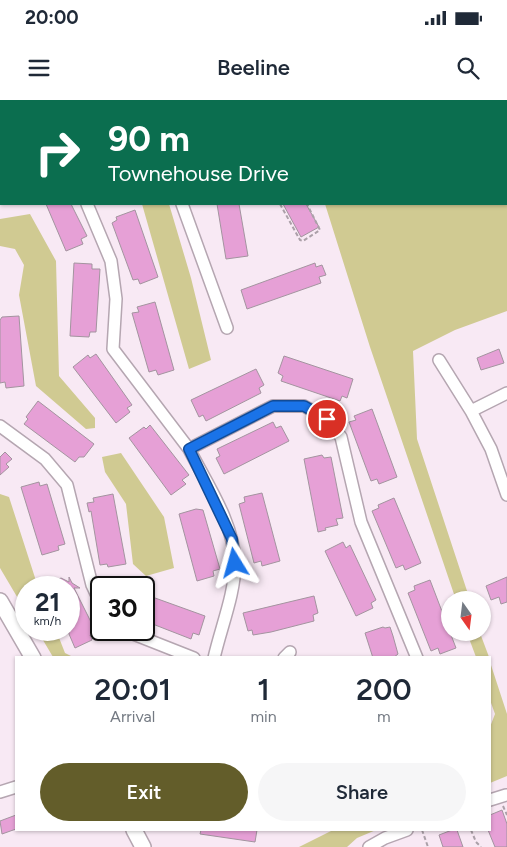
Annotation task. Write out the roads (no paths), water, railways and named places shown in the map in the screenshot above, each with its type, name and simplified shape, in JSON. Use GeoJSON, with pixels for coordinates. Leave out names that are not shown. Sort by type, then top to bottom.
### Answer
{"type":"FeatureCollection","features":[{"type":"Feature","properties":{"kind":"main road"},"geometry":{"type":"LineString","coordinates":[[0,601],[32,656]]}},
{"type":"Feature","properties":{"kind":"main road"},"geometry":{"type":"LineString","coordinates":[[134,831],[142,847]]}},
{"type":"Feature","properties":{"kind":"street"},"geometry":{"type":"LineString","coordinates":[[87,205],[110,261],[116,299],[112,348],[189,449],[220,510],[234,551],[233,583],[215,656]]}},
{"type":"Feature","properties":{"kind":"street"},"geometry":{"type":"LineString","coordinates":[[182,205],[227,328]]}},
{"type":"Feature","properties":{"kind":"street"},"geometry":{"type":"LineString","coordinates":[[439,360],[471,411],[491,449],[507,495]]}},
{"type":"Feature","properties":{"kind":"street"},"geometry":{"type":"LineString","coordinates":[[471,411],[507,393]]}},
{"type":"Feature","properties":{"kind":"street"},"geometry":{"type":"LineString","coordinates":[[189,449],[273,406],[304,406],[327,419],[341,437],[361,522],[416,656]]}},
{"type":"Feature","properties":{"kind":"street"},"geometry":{"type":"LineString","coordinates":[[0,426],[45,459],[67,485],[90,578]]}},
{"type":"Feature","properties":{"kind":"street"},"geometry":{"type":"LineString","coordinates":[[150,641],[189,656]]}},
{"type":"Feature","properties":{"kind":"street"},"geometry":{"type":"LineString","coordinates":[[0,792],[15,787]]}},
{"type":"Feature","properties":{"kind":"street"},"geometry":{"type":"LineString","coordinates":[[491,800],[506,795]]}},
{"type":"Feature","properties":{"kind":"street"},"geometry":{"type":"LineString","coordinates":[[369,847],[385,838],[404,831]]}}]}
